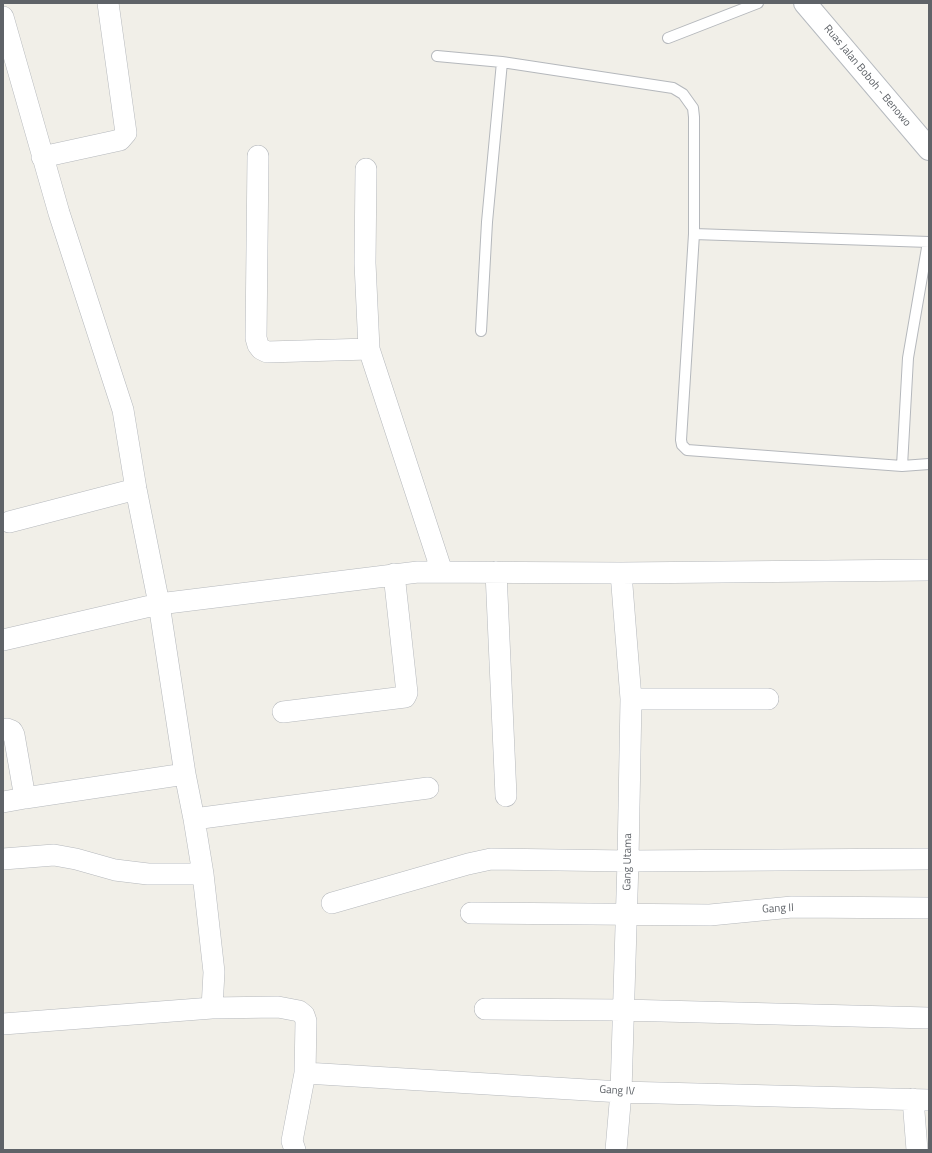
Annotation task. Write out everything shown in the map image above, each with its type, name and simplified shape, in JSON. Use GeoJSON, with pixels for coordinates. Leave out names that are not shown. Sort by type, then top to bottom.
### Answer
{"type":"FeatureCollection","features":[{"type":"Feature","properties":{"kind":"main road","name":"Ruas Jalan Boboh - Benowo"},"geometry":{"type":"LineString","coordinates":[[806,3],[929,149]]}},
{"type":"Feature","properties":{"kind":"street"},"geometry":{"type":"LineString","coordinates":[[42,157],[120,140],[126,134],[108,3]]}},
{"type":"Feature","properties":{"kind":"street"},"geometry":{"type":"LineString","coordinates":[[3,17],[42,157],[123,410],[136,489],[159,604],[185,774],[203,874],[214,972],[212,1008]]}},
{"type":"Feature","properties":{"kind":"street"},"geometry":{"type":"LineString","coordinates":[[258,156],[256,338],[258,344],[261,349],[267,352],[369,349]]}},
{"type":"Feature","properties":{"kind":"street"},"geometry":{"type":"LineString","coordinates":[[366,169],[365,263],[369,349],[442,572]]}},
{"type":"Feature","properties":{"kind":"street"},"geometry":{"type":"LineString","coordinates":[[9,522],[136,489]]}},
{"type":"Feature","properties":{"kind":"street"},"geometry":{"type":"LineString","coordinates":[[3,640],[159,604],[394,574],[442,572],[621,573],[929,570]]}},
{"type":"Feature","properties":{"kind":"street"},"geometry":{"type":"LineString","coordinates":[[496,572],[506,796]]}},
{"type":"Feature","properties":{"kind":"street","name":"Gang Utama"},"geometry":{"type":"LineString","coordinates":[[616,1150],[621,1092],[627,915],[631,699],[621,573]]}},
{"type":"Feature","properties":{"kind":"street"},"geometry":{"type":"LineString","coordinates":[[283,712],[405,697],[407,692],[394,574]]}},
{"type":"Feature","properties":{"kind":"street"},"geometry":{"type":"LineString","coordinates":[[631,699],[768,699]]}},
{"type":"Feature","properties":{"kind":"street"},"geometry":{"type":"LineString","coordinates":[[3,730],[7,729],[12,731],[14,735],[25,798]]}},
{"type":"Feature","properties":{"kind":"street"},"geometry":{"type":"LineString","coordinates":[[3,802],[185,774]]}},
{"type":"Feature","properties":{"kind":"street"},"geometry":{"type":"LineString","coordinates":[[194,819],[428,788]]}},
{"type":"Feature","properties":{"kind":"street"},"geometry":{"type":"LineString","coordinates":[[3,859],[54,855],[76,859],[115,870],[148,874],[203,874]]}},
{"type":"Feature","properties":{"kind":"street"},"geometry":{"type":"LineString","coordinates":[[332,903],[468,864],[491,859],[628,861],[929,858]]}},
{"type":"Feature","properties":{"kind":"street","name":"Gang II"},"geometry":{"type":"LineString","coordinates":[[471,914],[710,915],[792,908],[929,908]]}},
{"type":"Feature","properties":{"kind":"street"},"geometry":{"type":"LineString","coordinates":[[3,1024],[212,1008],[278,1007],[299,1011],[304,1015],[306,1021],[305,1073],[292,1141],[295,1150]]}},
{"type":"Feature","properties":{"kind":"street"},"geometry":{"type":"LineString","coordinates":[[486,1009],[623,1010],[929,1018]]}},
{"type":"Feature","properties":{"kind":"street","name":"Gang IV"},"geometry":{"type":"LineString","coordinates":[[305,1073],[621,1092],[921,1099]]}},
{"type":"Feature","properties":{"kind":"street"},"geometry":{"type":"LineString","coordinates":[[917,1150],[921,1099]]}},
{"type":"Feature","properties":{"kind":"lane"},"geometry":{"type":"LineString","coordinates":[[668,38],[758,3]]}},
{"type":"Feature","properties":{"kind":"lane"},"geometry":{"type":"LineString","coordinates":[[437,56],[502,62],[673,88],[683,94],[691,104],[694,117],[694,234],[681,440],[687,450],[902,466],[929,464]]}},
{"type":"Feature","properties":{"kind":"lane"},"geometry":{"type":"LineString","coordinates":[[481,331],[487,222],[502,62]]}},
{"type":"Feature","properties":{"kind":"lane"},"geometry":{"type":"LineString","coordinates":[[694,234],[929,242],[908,358],[902,466]]}}]}
